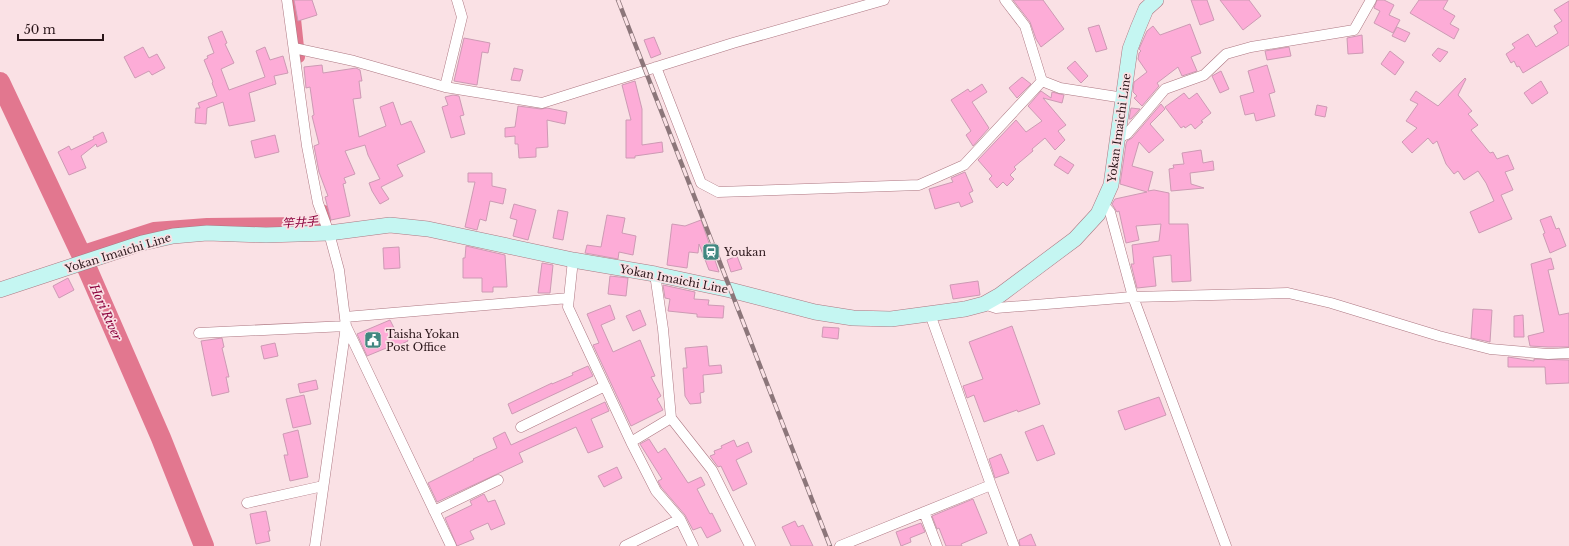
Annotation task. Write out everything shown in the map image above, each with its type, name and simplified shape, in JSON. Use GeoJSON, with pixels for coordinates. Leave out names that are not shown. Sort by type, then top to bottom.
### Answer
{"type":"FeatureCollection","features":[{"type":"Feature","properties":{"kind":"main road","name":"Yokan Imaichi Line"},"geometry":{"type":"LineString","coordinates":[[0,290],[142,243],[174,236],[207,233],[266,235],[328,233],[390,226],[428,229],[573,260],[655,274],[730,290],[815,312],[846,317],[891,319],[965,309],[984,304],[1000,295],[1075,240],[1087,227],[1103,204],[1111,185],[1119,137],[1130,49],[1146,9],[1156,0]]}},
{"type":"Feature","properties":{"kind":"street"},"geometry":{"type":"LineString","coordinates":[[287,0],[307,146],[318,203],[339,270],[346,321],[315,546]]}},
{"type":"Feature","properties":{"kind":"street"},"geometry":{"type":"LineString","coordinates":[[445,87],[462,17],[457,0]]}},
{"type":"Feature","properties":{"kind":"street"},"geometry":{"type":"LineString","coordinates":[[294,48],[354,61],[445,87],[542,103],[733,43],[884,0]]}},
{"type":"Feature","properties":{"kind":"street"},"geometry":{"type":"LineString","coordinates":[[1005,0],[1025,26],[1042,81]]}},
{"type":"Feature","properties":{"kind":"street"},"geometry":{"type":"LineString","coordinates":[[1119,137],[1127,134],[1165,89],[1204,75],[1226,54],[1251,47],[1354,30],[1371,0]]}},
{"type":"Feature","properties":{"kind":"street"},"geometry":{"type":"LineString","coordinates":[[656,67],[701,183],[718,192],[919,185],[964,165],[1042,81]]}},
{"type":"Feature","properties":{"kind":"street"},"geometry":{"type":"LineString","coordinates":[[1042,81],[1060,88],[1124,98]]}},
{"type":"Feature","properties":{"kind":"street"},"geometry":{"type":"LineString","coordinates":[[1103,204],[1110,212],[1133,297],[1226,546]]}},
{"type":"Feature","properties":{"kind":"street"},"geometry":{"type":"LineString","coordinates":[[573,260],[568,306],[631,442],[656,491],[680,519],[693,546]]}},
{"type":"Feature","properties":{"kind":"street"},"geometry":{"type":"LineString","coordinates":[[655,274],[663,329],[671,418],[712,470],[750,546]]}},
{"type":"Feature","properties":{"kind":"street"},"geometry":{"type":"LineString","coordinates":[[984,304],[996,308],[1133,297],[1288,293],[1331,302],[1439,336],[1490,349],[1548,354],[1569,353]]}},
{"type":"Feature","properties":{"kind":"street"},"geometry":{"type":"LineString","coordinates":[[199,333],[346,321],[569,298]]}},
{"type":"Feature","properties":{"kind":"street"},"geometry":{"type":"LineString","coordinates":[[930,314],[1014,546]]}},
{"type":"Feature","properties":{"kind":"street"},"geometry":{"type":"LineString","coordinates":[[346,321],[451,546]]}},
{"type":"Feature","properties":{"kind":"street"},"geometry":{"type":"LineString","coordinates":[[521,427],[605,386]]}},
{"type":"Feature","properties":{"kind":"street"},"geometry":{"type":"LineString","coordinates":[[631,442],[671,418]]}},
{"type":"Feature","properties":{"kind":"street"},"geometry":{"type":"LineString","coordinates":[[434,511],[498,480]]}},
{"type":"Feature","properties":{"kind":"street"},"geometry":{"type":"LineString","coordinates":[[840,546],[991,485]]}},
{"type":"Feature","properties":{"kind":"street"},"geometry":{"type":"LineString","coordinates":[[247,503],[323,486]]}},
{"type":"Feature","properties":{"kind":"street"},"geometry":{"type":"LineString","coordinates":[[924,512],[937,546]]}},
{"type":"Feature","properties":{"kind":"street"},"geometry":{"type":"LineString","coordinates":[[625,546],[680,519]]}},
{"type":"Feature","properties":{"kind":"building"},"geometry":{"type":"Polygon","coordinates":[[[294,0],[312,0],[317,15],[298,21],[294,0]]]}},
{"type":"Feature","properties":{"kind":"building"},"geometry":{"type":"Polygon","coordinates":[[[1013,0],[1043,0],[1064,29],[1041,47],[1036,39],[1030,22],[1013,0]]]}},
{"type":"Feature","properties":{"kind":"building"},"geometry":{"type":"Polygon","coordinates":[[[1191,0],[1207,0],[1214,20],[1200,25],[1191,0]]]}},
{"type":"Feature","properties":{"kind":"building"},"geometry":{"type":"Polygon","coordinates":[[[1220,0],[1249,0],[1261,16],[1243,30],[1220,0]]]}},
{"type":"Feature","properties":{"kind":"building"},"geometry":{"type":"Polygon","coordinates":[[[1377,0],[1384,0],[1394,5],[1389,15],[1400,20],[1393,33],[1374,23],[1380,11],[1374,8],[1377,0]]]}},
{"type":"Feature","properties":{"kind":"building"},"geometry":{"type":"Polygon","coordinates":[[[1419,0],[1448,0],[1443,9],[1455,16],[1450,24],[1459,29],[1454,39],[1410,13],[1419,0]]]}},
{"type":"Feature","properties":{"kind":"building"},"geometry":{"type":"Polygon","coordinates":[[[1569,1],[1569,45],[1523,73],[1514,61],[1511,63],[1506,54],[1515,48],[1512,44],[1528,34],[1536,47],[1558,33],[1554,26],[1562,21],[1554,10],[1569,1]]]}},
{"type":"Feature","properties":{"kind":"building"},"geometry":{"type":"Polygon","coordinates":[[[1190,24],[1201,53],[1191,57],[1197,71],[1182,76],[1178,67],[1157,83],[1159,86],[1142,106],[1134,98],[1137,96],[1133,92],[1134,82],[1147,72],[1138,59],[1141,51],[1139,49],[1147,31],[1153,26],[1160,35],[1190,24]]]}},
{"type":"Feature","properties":{"kind":"building"},"geometry":{"type":"Polygon","coordinates":[[[1099,25],[1107,49],[1096,52],[1088,28],[1099,25]]]}},
{"type":"Feature","properties":{"kind":"building"},"geometry":{"type":"Polygon","coordinates":[[[1397,27],[1410,33],[1405,42],[1392,36],[1397,27]]]}},
{"type":"Feature","properties":{"kind":"building"},"geometry":{"type":"Polygon","coordinates":[[[222,31],[227,43],[225,44],[234,63],[221,69],[229,90],[265,77],[256,51],[265,47],[270,60],[283,56],[288,73],[274,76],[276,84],[249,93],[255,121],[229,126],[223,102],[207,108],[206,124],[195,123],[196,108],[200,108],[198,103],[217,96],[204,60],[208,58],[207,56],[214,53],[208,37],[222,31]]]}},
{"type":"Feature","properties":{"kind":"building"},"geometry":{"type":"Polygon","coordinates":[[[1362,35],[1363,53],[1348,54],[1347,38],[1362,35]]]}},
{"type":"Feature","properties":{"kind":"building"},"geometry":{"type":"Polygon","coordinates":[[[654,37],[661,54],[651,58],[644,40],[654,37]]]}},
{"type":"Feature","properties":{"kind":"building"},"geometry":{"type":"Polygon","coordinates":[[[464,38],[490,43],[488,53],[482,52],[477,85],[454,81],[464,38]]]}},
{"type":"Feature","properties":{"kind":"building"},"geometry":{"type":"Polygon","coordinates":[[[143,47],[149,58],[157,54],[165,68],[152,75],[149,71],[135,78],[124,57],[143,47]]]}},
{"type":"Feature","properties":{"kind":"building"},"geometry":{"type":"Polygon","coordinates":[[[1289,47],[1291,56],[1267,60],[1265,51],[1289,47]]]}},
{"type":"Feature","properties":{"kind":"building"},"geometry":{"type":"Polygon","coordinates":[[[1438,48],[1448,52],[1440,62],[1432,55],[1438,48]]]}},
{"type":"Feature","properties":{"kind":"building"},"geometry":{"type":"Polygon","coordinates":[[[1390,51],[1404,62],[1395,75],[1381,64],[1390,51]]]}},
{"type":"Feature","properties":{"kind":"building"},"geometry":{"type":"Polygon","coordinates":[[[1075,61],[1088,76],[1081,83],[1067,68],[1075,61]]]}},
{"type":"Feature","properties":{"kind":"building"},"geometry":{"type":"Polygon","coordinates":[[[322,65],[323,73],[356,68],[360,70],[362,81],[359,81],[361,98],[353,99],[359,137],[386,126],[380,107],[393,102],[401,125],[411,121],[425,152],[397,165],[403,176],[381,187],[389,199],[380,204],[369,183],[380,179],[368,155],[365,145],[345,151],[355,174],[344,178],[346,183],[343,184],[350,216],[331,220],[325,197],[328,196],[319,172],[314,146],[319,144],[312,116],[314,115],[310,87],[306,88],[304,67],[322,65]]]}},
{"type":"Feature","properties":{"kind":"building"},"geometry":{"type":"Polygon","coordinates":[[[1267,65],[1275,92],[1269,94],[1275,116],[1256,121],[1254,113],[1245,115],[1240,96],[1254,92],[1248,71],[1267,65]]]}},
{"type":"Feature","properties":{"kind":"building"},"geometry":{"type":"Polygon","coordinates":[[[514,68],[523,70],[520,81],[511,80],[514,68]]]}},
{"type":"Feature","properties":{"kind":"building"},"geometry":{"type":"Polygon","coordinates":[[[1221,71],[1229,89],[1220,93],[1212,76],[1221,71]]]}},
{"type":"Feature","properties":{"kind":"building"},"geometry":{"type":"Polygon","coordinates":[[[1022,77],[1031,84],[1017,98],[1009,88],[1022,77]]]}},
{"type":"Feature","properties":{"kind":"building"},"geometry":{"type":"Polygon","coordinates":[[[1465,78],[1466,79],[1458,95],[1472,111],[1468,114],[1478,125],[1471,130],[1490,153],[1493,152],[1497,159],[1508,155],[1514,169],[1505,172],[1513,190],[1501,195],[1512,219],[1479,233],[1470,212],[1494,201],[1486,183],[1478,171],[1464,180],[1458,171],[1454,174],[1446,164],[1437,141],[1433,144],[1428,138],[1412,153],[1402,142],[1417,128],[1406,121],[1418,104],[1410,100],[1416,91],[1438,106],[1465,78]]]}},
{"type":"Feature","properties":{"kind":"building"},"geometry":{"type":"Polygon","coordinates":[[[635,81],[642,109],[642,145],[662,142],[663,152],[635,156],[635,158],[626,158],[626,120],[631,120],[622,85],[635,81]]]}},
{"type":"Feature","properties":{"kind":"building"},"geometry":{"type":"Polygon","coordinates":[[[1541,81],[1548,93],[1532,104],[1524,93],[1541,81]]]}},
{"type":"Feature","properties":{"kind":"building"},"geometry":{"type":"Polygon","coordinates":[[[982,84],[987,92],[972,102],[989,128],[973,146],[966,135],[971,131],[951,100],[968,89],[970,92],[982,84]]]}},
{"type":"Feature","properties":{"kind":"building"},"geometry":{"type":"Polygon","coordinates":[[[1041,91],[1051,98],[1052,92],[1064,95],[1062,103],[1043,98],[1066,125],[1058,131],[1065,140],[1055,150],[1045,138],[1032,149],[1033,151],[1014,167],[1016,169],[1010,175],[1014,179],[1007,186],[1003,182],[997,188],[989,179],[992,176],[978,160],[1016,120],[1026,132],[1042,121],[1028,106],[1041,91]]]}},
{"type":"Feature","properties":{"kind":"building"},"geometry":{"type":"Polygon","coordinates":[[[1184,93],[1189,99],[1197,93],[1211,113],[1201,121],[1203,122],[1195,129],[1191,124],[1185,128],[1184,126],[1181,128],[1165,107],[1184,93]]]}},
{"type":"Feature","properties":{"kind":"building"},"geometry":{"type":"Polygon","coordinates":[[[453,95],[459,96],[464,115],[460,116],[465,134],[451,138],[442,107],[448,105],[445,97],[453,95]]]}},
{"type":"Feature","properties":{"kind":"building"},"geometry":{"type":"Polygon","coordinates":[[[1161,104],[1165,109],[1150,124],[1164,140],[1149,153],[1139,142],[1132,166],[1153,172],[1148,191],[1154,190],[1169,193],[1169,224],[1188,224],[1191,281],[1172,282],[1171,255],[1153,257],[1156,286],[1137,288],[1131,264],[1134,264],[1132,245],[1159,241],[1161,224],[1136,226],[1139,240],[1126,243],[1119,211],[1117,212],[1112,204],[1115,199],[1147,192],[1120,184],[1126,144],[1127,141],[1132,138],[1161,104]]]}},
{"type":"Feature","properties":{"kind":"building"},"geometry":{"type":"Polygon","coordinates":[[[1317,105],[1327,107],[1325,117],[1315,115],[1317,105]]]}},
{"type":"Feature","properties":{"kind":"building"},"geometry":{"type":"Polygon","coordinates":[[[518,106],[541,109],[547,108],[567,112],[565,124],[547,120],[548,147],[536,148],[536,157],[519,158],[518,144],[515,144],[515,136],[505,137],[505,128],[515,127],[518,106]]]}},
{"type":"Feature","properties":{"kind":"building"},"geometry":{"type":"Polygon","coordinates":[[[1131,108],[1140,109],[1131,119],[1129,119],[1131,108]]]}},
{"type":"Feature","properties":{"kind":"building"},"geometry":{"type":"Polygon","coordinates":[[[103,132],[107,142],[97,147],[96,144],[81,156],[86,168],[69,175],[58,152],[69,146],[71,150],[94,139],[93,137],[103,132]]]}},
{"type":"Feature","properties":{"kind":"building"},"geometry":{"type":"Polygon","coordinates":[[[275,135],[279,152],[255,158],[251,141],[275,135]]]}},
{"type":"Feature","properties":{"kind":"building"},"geometry":{"type":"Polygon","coordinates":[[[1201,150],[1203,163],[1213,161],[1214,170],[1190,173],[1191,184],[1204,188],[1171,191],[1169,169],[1174,168],[1173,165],[1184,164],[1182,153],[1201,150]]]}},
{"type":"Feature","properties":{"kind":"building"},"geometry":{"type":"Polygon","coordinates":[[[1060,156],[1074,165],[1068,174],[1054,165],[1060,156]]]}},
{"type":"Feature","properties":{"kind":"building"},"geometry":{"type":"Polygon","coordinates":[[[965,172],[973,191],[969,193],[973,202],[961,207],[959,202],[935,209],[929,189],[953,182],[951,178],[965,172]]]}},
{"type":"Feature","properties":{"kind":"building"},"geometry":{"type":"Polygon","coordinates":[[[468,173],[492,173],[492,186],[506,189],[503,204],[490,201],[486,221],[480,219],[477,230],[465,227],[475,182],[468,182],[468,173]]]}},
{"type":"Feature","properties":{"kind":"building"},"geometry":{"type":"Polygon","coordinates":[[[514,204],[536,210],[528,240],[513,236],[517,220],[510,218],[514,204]]]}},
{"type":"Feature","properties":{"kind":"building"},"geometry":{"type":"Polygon","coordinates":[[[558,210],[568,212],[563,240],[553,238],[558,210]]]}},
{"type":"Feature","properties":{"kind":"building"},"geometry":{"type":"Polygon","coordinates":[[[607,215],[625,218],[622,233],[636,236],[633,255],[619,252],[618,259],[585,253],[587,245],[601,247],[607,215]]]}},
{"type":"Feature","properties":{"kind":"building"},"geometry":{"type":"Polygon","coordinates":[[[1551,216],[1556,229],[1559,228],[1566,246],[1550,253],[1540,220],[1551,216]]]}},
{"type":"Feature","properties":{"kind":"building"},"geometry":{"type":"Polygon","coordinates":[[[701,220],[719,272],[709,270],[699,244],[698,253],[689,252],[687,268],[667,265],[672,224],[685,226],[701,220]]]}},
{"type":"Feature","properties":{"kind":"building"},"geometry":{"type":"Polygon","coordinates":[[[466,246],[505,255],[507,287],[493,287],[493,292],[482,292],[482,278],[463,278],[463,258],[465,258],[466,246]]]}},
{"type":"Feature","properties":{"kind":"building"},"geometry":{"type":"Polygon","coordinates":[[[399,247],[400,268],[384,269],[383,248],[399,247]]]}},
{"type":"Feature","properties":{"kind":"building"},"geometry":{"type":"Polygon","coordinates":[[[737,256],[742,269],[731,272],[727,260],[737,256]]]}},
{"type":"Feature","properties":{"kind":"building"},"geometry":{"type":"Polygon","coordinates":[[[1551,258],[1554,269],[1548,270],[1559,315],[1569,313],[1569,347],[1530,346],[1528,336],[1544,332],[1531,264],[1551,258]]]}},
{"type":"Feature","properties":{"kind":"building"},"geometry":{"type":"Polygon","coordinates":[[[542,263],[553,265],[550,293],[538,293],[542,263]]]}},
{"type":"Feature","properties":{"kind":"building"},"geometry":{"type":"Polygon","coordinates":[[[610,276],[628,278],[626,296],[608,294],[610,276]]]}},
{"type":"Feature","properties":{"kind":"building"},"geometry":{"type":"Polygon","coordinates":[[[68,278],[74,290],[59,298],[53,286],[68,278]]]}},
{"type":"Feature","properties":{"kind":"building"},"geometry":{"type":"Polygon","coordinates":[[[978,281],[980,295],[953,299],[950,285],[978,281]]]}},
{"type":"Feature","properties":{"kind":"building"},"geometry":{"type":"Polygon","coordinates":[[[663,285],[695,292],[694,299],[709,300],[708,305],[724,306],[723,318],[697,317],[697,314],[668,311],[670,299],[665,298],[663,285]]]}},
{"type":"Feature","properties":{"kind":"building"},"geometry":{"type":"Polygon","coordinates":[[[610,305],[615,319],[601,325],[613,352],[640,340],[655,376],[651,377],[661,396],[657,399],[663,410],[631,426],[593,345],[599,343],[587,314],[610,305]]]}},
{"type":"Feature","properties":{"kind":"building"},"geometry":{"type":"Polygon","coordinates":[[[1473,309],[1492,310],[1490,342],[1471,338],[1473,309]]]}},
{"type":"Feature","properties":{"kind":"building"},"geometry":{"type":"Polygon","coordinates":[[[640,310],[646,325],[633,331],[626,316],[640,310]]]}},
{"type":"Feature","properties":{"kind":"building"},"geometry":{"type":"Polygon","coordinates":[[[1523,315],[1524,337],[1514,337],[1514,316],[1523,315]]]}},
{"type":"Feature","properties":{"kind":"building"},"geometry":{"type":"Polygon","coordinates":[[[390,320],[397,334],[403,331],[408,341],[397,346],[396,344],[367,356],[357,334],[390,320]]]}},
{"type":"Feature","properties":{"kind":"building"},"geometry":{"type":"Polygon","coordinates":[[[1012,326],[1040,404],[1018,412],[1017,410],[984,422],[974,395],[967,398],[963,386],[983,379],[969,342],[1012,326]]]}},
{"type":"Feature","properties":{"kind":"building"},"geometry":{"type":"Polygon","coordinates":[[[823,327],[839,328],[838,339],[822,337],[823,327]]]}},
{"type":"Feature","properties":{"kind":"building"},"geometry":{"type":"Polygon","coordinates":[[[222,338],[224,347],[222,348],[229,377],[226,377],[229,392],[212,396],[201,341],[222,338]]]}},
{"type":"Feature","properties":{"kind":"building"},"geometry":{"type":"Polygon","coordinates":[[[275,343],[278,356],[264,359],[261,346],[275,343]]]}},
{"type":"Feature","properties":{"kind":"building"},"geometry":{"type":"Polygon","coordinates":[[[707,346],[709,366],[721,365],[722,373],[703,375],[704,392],[700,393],[701,403],[690,404],[685,396],[683,368],[687,368],[685,348],[707,346]]]}},
{"type":"Feature","properties":{"kind":"building"},"geometry":{"type":"Polygon","coordinates":[[[1508,357],[1534,361],[1534,359],[1569,360],[1569,383],[1546,384],[1545,367],[1508,367],[1508,357]]]}},
{"type":"Feature","properties":{"kind":"building"},"geometry":{"type":"Polygon","coordinates":[[[588,366],[593,376],[512,414],[508,404],[552,383],[573,375],[572,373],[588,366]]]}},
{"type":"Feature","properties":{"kind":"building"},"geometry":{"type":"Polygon","coordinates":[[[316,380],[318,389],[300,393],[298,384],[316,380]]]}},
{"type":"Feature","properties":{"kind":"building"},"geometry":{"type":"Polygon","coordinates":[[[304,395],[311,424],[293,428],[286,399],[304,395]]]}},
{"type":"Feature","properties":{"kind":"building"},"geometry":{"type":"Polygon","coordinates":[[[1159,397],[1166,415],[1125,430],[1118,411],[1159,397]]]}},
{"type":"Feature","properties":{"kind":"building"},"geometry":{"type":"Polygon","coordinates":[[[605,402],[609,411],[591,419],[603,447],[588,453],[576,427],[519,453],[523,462],[437,502],[428,483],[497,448],[493,438],[505,432],[511,445],[605,402]]]}},
{"type":"Feature","properties":{"kind":"building"},"geometry":{"type":"Polygon","coordinates":[[[1043,425],[1055,454],[1037,461],[1025,432],[1043,425]]]}},
{"type":"Feature","properties":{"kind":"building"},"geometry":{"type":"Polygon","coordinates":[[[298,430],[308,477],[290,481],[284,455],[288,455],[283,434],[298,430]]]}},
{"type":"Feature","properties":{"kind":"building"},"geometry":{"type":"Polygon","coordinates":[[[649,439],[658,453],[665,448],[688,483],[701,477],[705,485],[697,489],[721,531],[707,538],[701,527],[693,530],[685,515],[661,487],[658,481],[662,479],[640,444],[649,439]]]}},
{"type":"Feature","properties":{"kind":"building"},"geometry":{"type":"Polygon","coordinates":[[[734,440],[737,447],[748,442],[752,452],[736,460],[747,484],[733,491],[721,466],[718,467],[710,456],[715,454],[714,451],[722,448],[721,446],[734,440]]]}},
{"type":"Feature","properties":{"kind":"building"},"geometry":{"type":"Polygon","coordinates":[[[1001,454],[1009,473],[995,478],[989,459],[1001,454]]]}},
{"type":"Feature","properties":{"kind":"building"},"geometry":{"type":"Polygon","coordinates":[[[617,467],[622,478],[604,487],[598,476],[617,467]]]}},
{"type":"Feature","properties":{"kind":"building"},"geometry":{"type":"Polygon","coordinates":[[[484,494],[488,502],[495,500],[505,524],[491,530],[488,523],[470,531],[474,539],[457,546],[445,518],[472,505],[470,501],[484,494]]]}},
{"type":"Feature","properties":{"kind":"building"},"geometry":{"type":"Polygon","coordinates":[[[973,499],[987,533],[961,544],[962,546],[946,546],[939,528],[937,529],[932,516],[973,499]]]}},
{"type":"Feature","properties":{"kind":"building"},"geometry":{"type":"Polygon","coordinates":[[[266,511],[270,531],[268,531],[270,541],[256,544],[250,514],[266,511]]]}},
{"type":"Feature","properties":{"kind":"building"},"geometry":{"type":"Polygon","coordinates":[[[795,521],[798,527],[803,525],[813,546],[791,546],[782,527],[795,521]]]}},
{"type":"Feature","properties":{"kind":"building"},"geometry":{"type":"Polygon","coordinates":[[[921,523],[925,532],[910,538],[911,542],[901,546],[896,532],[921,523]]]}},
{"type":"Feature","properties":{"kind":"building"},"geometry":{"type":"Polygon","coordinates":[[[1031,534],[1036,546],[1020,546],[1019,540],[1031,534]]]}},
{"type":"Feature","properties":{"kind":"waterway","name":"竿井手"},"geometry":{"type":"LineString","coordinates":[[293,0],[299,57]]}},
{"type":"Feature","properties":{"kind":"waterway","name":"Hori River"},"geometry":{"type":"LineString","coordinates":[[0,82],[80,252],[161,438],[204,546]]}},
{"type":"Feature","properties":{"kind":"waterway","name":"竿井手"},"geometry":{"type":"LineString","coordinates":[[80,252],[154,228],[207,224],[312,223],[325,220],[324,211]]}},
{"type":"Feature","properties":{"kind":"railway"},"geometry":{"type":"LineString","coordinates":[[618,0],[830,546]]}},
{"type":"Feature","properties":{"kind":"place","name":"Youkan"},"geometry":{"type":"Point","coordinates":[711,252]}},
{"type":"Feature","properties":{"kind":"place","name":"Taisha Yokan Post Office"},"geometry":{"type":"Point","coordinates":[373,340]}}]}
